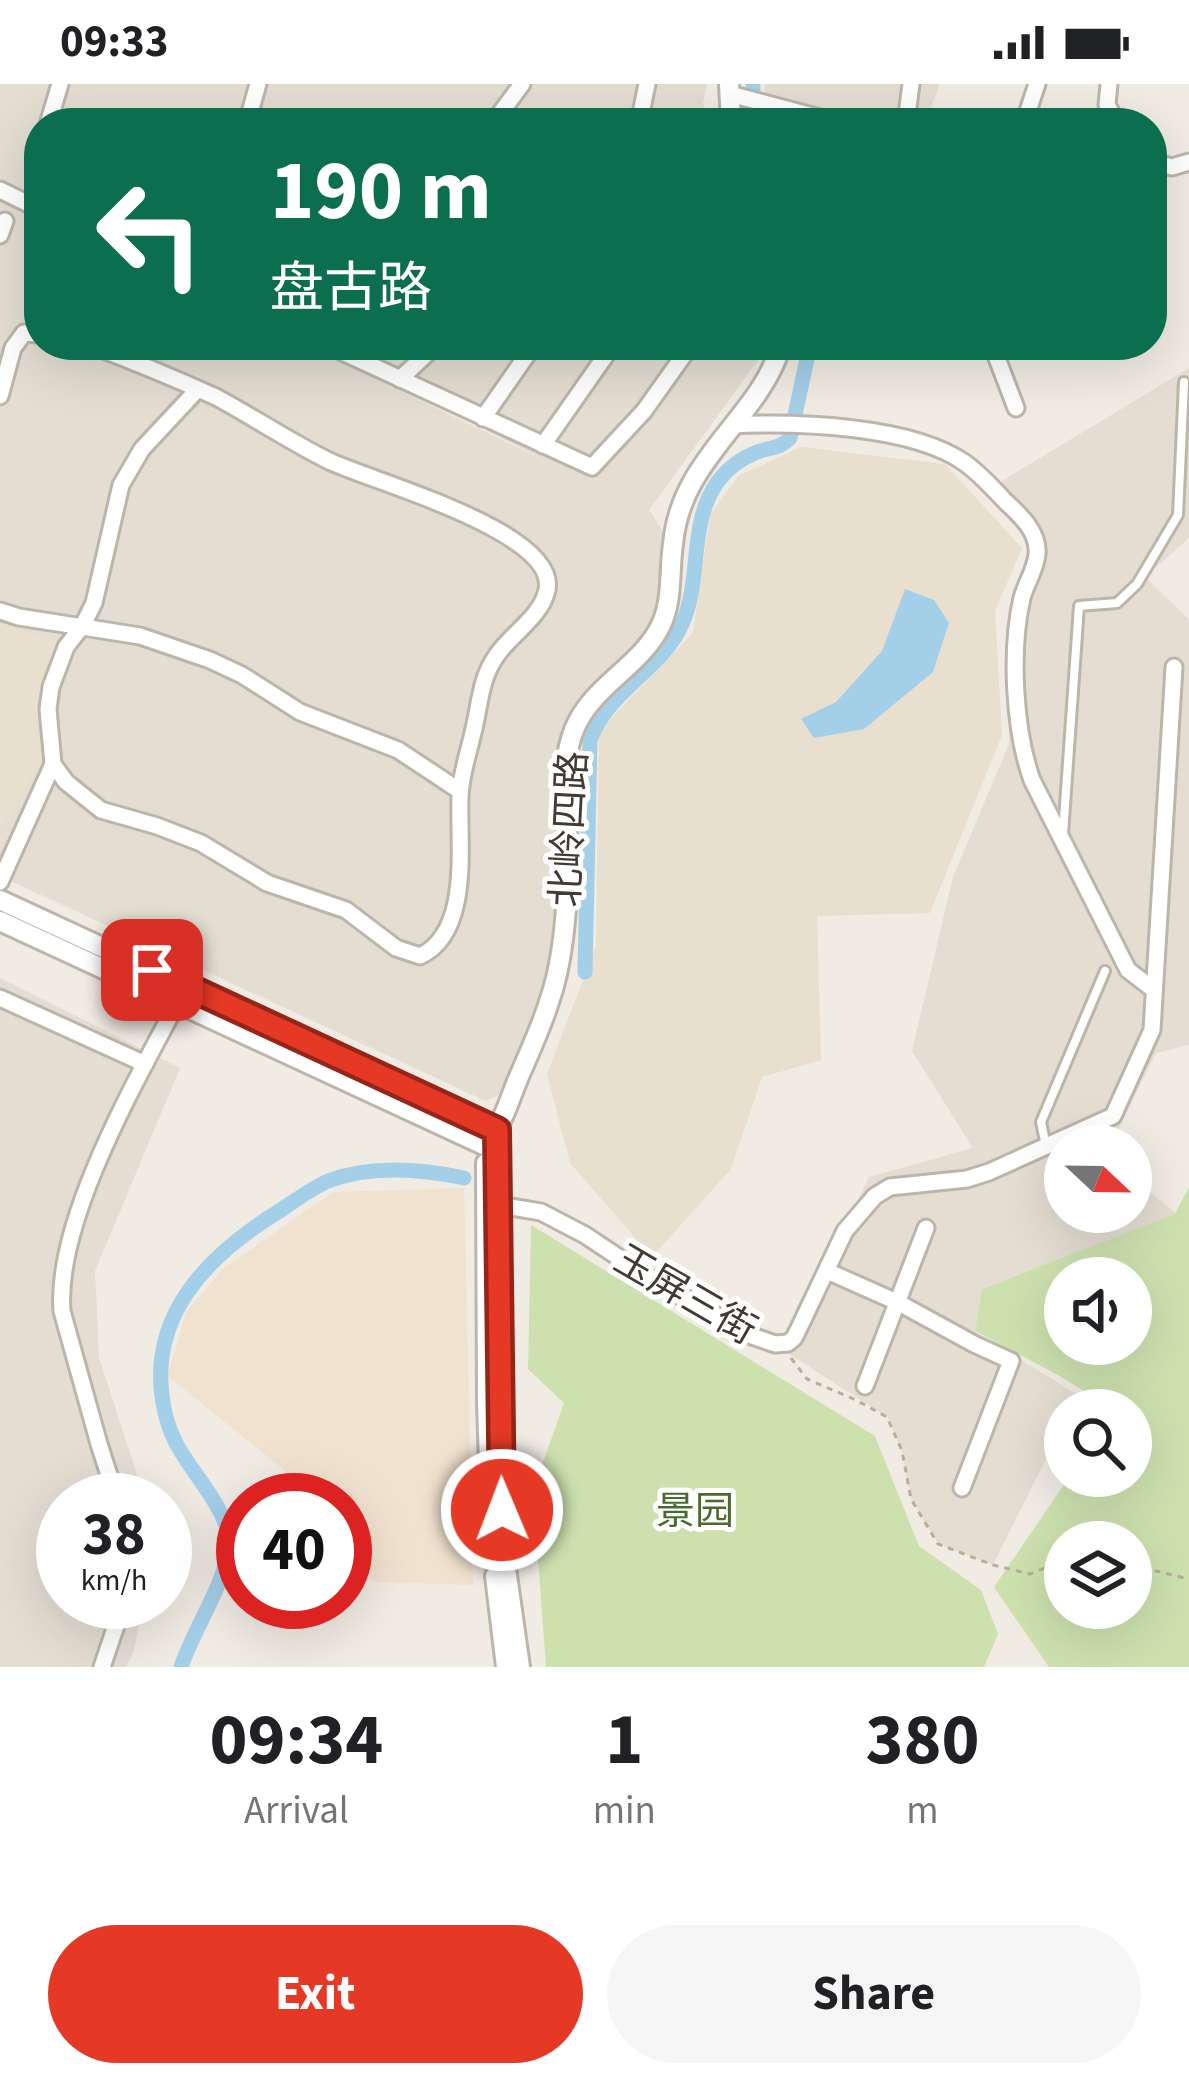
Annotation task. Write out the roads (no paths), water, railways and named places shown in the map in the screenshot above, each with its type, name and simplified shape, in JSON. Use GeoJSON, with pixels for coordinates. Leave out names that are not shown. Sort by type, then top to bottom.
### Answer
{"type":"FeatureCollection","features":[{"type":"Feature","properties":{"kind":"street"},"geometry":{"type":"LineString","coordinates":[[734,92],[788,108]]}},
{"type":"Feature","properties":{"kind":"street"},"geometry":{"type":"LineString","coordinates":[[0,396],[6,345]]}},
{"type":"Feature","properties":{"kind":"street"},"geometry":{"type":"LineString","coordinates":[[53,764],[75,791],[101,810],[201,843],[267,883],[346,910],[396,948],[420,956],[440,942],[454,914],[460,791],[482,685],[499,651],[533,615],[548,586],[539,562],[479,520],[330,462],[198,389],[127,360]]}},
{"type":"Feature","properties":{"kind":"street"},"geometry":{"type":"LineString","coordinates":[[359,360],[592,467],[644,411],[681,360]]}},
{"type":"Feature","properties":{"kind":"street"},"geometry":{"type":"LineString","coordinates":[[400,379],[420,360]]}},
{"type":"Feature","properties":{"kind":"street"},"geometry":{"type":"LineString","coordinates":[[483,418],[524,360]]}},
{"type":"Feature","properties":{"kind":"street"},"geometry":{"type":"LineString","coordinates":[[543,445],[604,360]]}},
{"type":"Feature","properties":{"kind":"street","name":"北岭四路"},"geometry":{"type":"LineString","coordinates":[[491,1138],[550,999],[568,874],[568,750],[575,727],[588,704],[660,626],[669,598],[678,515],[692,483],[777,360]]}},
{"type":"Feature","properties":{"kind":"street"},"geometry":{"type":"LineString","coordinates":[[998,360],[1016,408]]}},
{"type":"Feature","properties":{"kind":"street"},"geometry":{"type":"LineString","coordinates":[[0,882],[53,764],[51,687],[66,647],[94,603],[121,485],[154,436],[198,389]]}},
{"type":"Feature","properties":{"kind":"street"},"geometry":{"type":"LineString","coordinates":[[732,425],[807,425],[895,435],[938,448],[964,463],[1027,522],[1037,554],[1019,620],[1017,724],[1024,758],[1128,970],[1154,990]]}},
{"type":"Feature","properties":{"kind":"street"},"geometry":{"type":"LineString","coordinates":[[0,611],[140,636],[210,659],[300,712],[398,750],[460,791]]}},
{"type":"Feature","properties":{"kind":"street","name":"玉屏三街"},"geometry":{"type":"LineString","coordinates":[[1094,1125],[1114,1116],[1152,1030],[1174,667]]}},
{"type":"Feature","properties":{"kind":"street"},"geometry":{"type":"LineString","coordinates":[[0,900],[262,1032],[491,1138]]}},
{"type":"Feature","properties":{"kind":"street"},"geometry":{"type":"LineString","coordinates":[[0,921],[177,1003],[262,1032]]}},
{"type":"Feature","properties":{"kind":"street"},"geometry":{"type":"LineString","coordinates":[[0,998],[145,1064]]}},
{"type":"Feature","properties":{"kind":"street"},"geometry":{"type":"LineString","coordinates":[[110,1473],[60,1290],[79,1212],[101,1155],[177,1003]]}},
{"type":"Feature","properties":{"kind":"street"},"geometry":{"type":"LineString","coordinates":[[491,1138],[500,1205],[503,1547],[520,1667]]}},
{"type":"Feature","properties":{"kind":"street"},"geometry":{"type":"LineString","coordinates":[[491,1138],[487,1403],[496,1595],[506,1667]]}},
{"type":"Feature","properties":{"kind":"street","name":"玉屏三街"},"geometry":{"type":"LineString","coordinates":[[500,1205],[541,1212],[752,1336],[788,1343],[844,1231],[875,1196],[890,1187],[968,1179],[1044,1147]]}},
{"type":"Feature","properties":{"kind":"street"},"geometry":{"type":"LineString","coordinates":[[865,1386],[926,1228]]}},
{"type":"Feature","properties":{"kind":"street"},"geometry":{"type":"LineString","coordinates":[[827,1270],[1011,1361],[962,1488]]}},
{"type":"Feature","properties":{"kind":"street"},"geometry":{"type":"LineString","coordinates":[[103,1667],[115,1629]]}},
{"type":"Feature","properties":{"kind":"lane"},"geometry":{"type":"LineString","coordinates":[[1063,841],[1079,606],[1117,603],[1127,594],[1178,514],[1184,382]]}},
{"type":"Feature","properties":{"kind":"lane"},"geometry":{"type":"LineString","coordinates":[[1044,1136],[1041,1122],[1106,970]]}},
{"type":"Feature","properties":{"kind":"water"},"geometry":{"type":"Polygon","coordinates":[[[905,589],[934,600],[949,623],[933,672],[864,729],[814,738],[801,719],[836,702],[882,651],[905,589]]]}},
{"type":"Feature","properties":{"kind":"waterway"},"geometry":{"type":"LineString","coordinates":[[752,108],[753,84]]}},
{"type":"Feature","properties":{"kind":"waterway"},"geometry":{"type":"LineString","coordinates":[[585,972],[590,740],[610,707],[662,654],[682,624],[703,514],[719,480],[741,460],[790,438],[807,360]]}},
{"type":"Feature","properties":{"kind":"waterway"},"geometry":{"type":"LineString","coordinates":[[181,1667],[222,1576],[229,1548],[224,1521],[176,1443],[164,1408],[164,1344],[188,1291],[255,1227],[328,1181],[396,1170],[464,1178]]}},
{"type":"Feature","properties":{"kind":"park label","name":"景园"},"geometry":{"type":"Point","coordinates":[695,1510]}}]}
